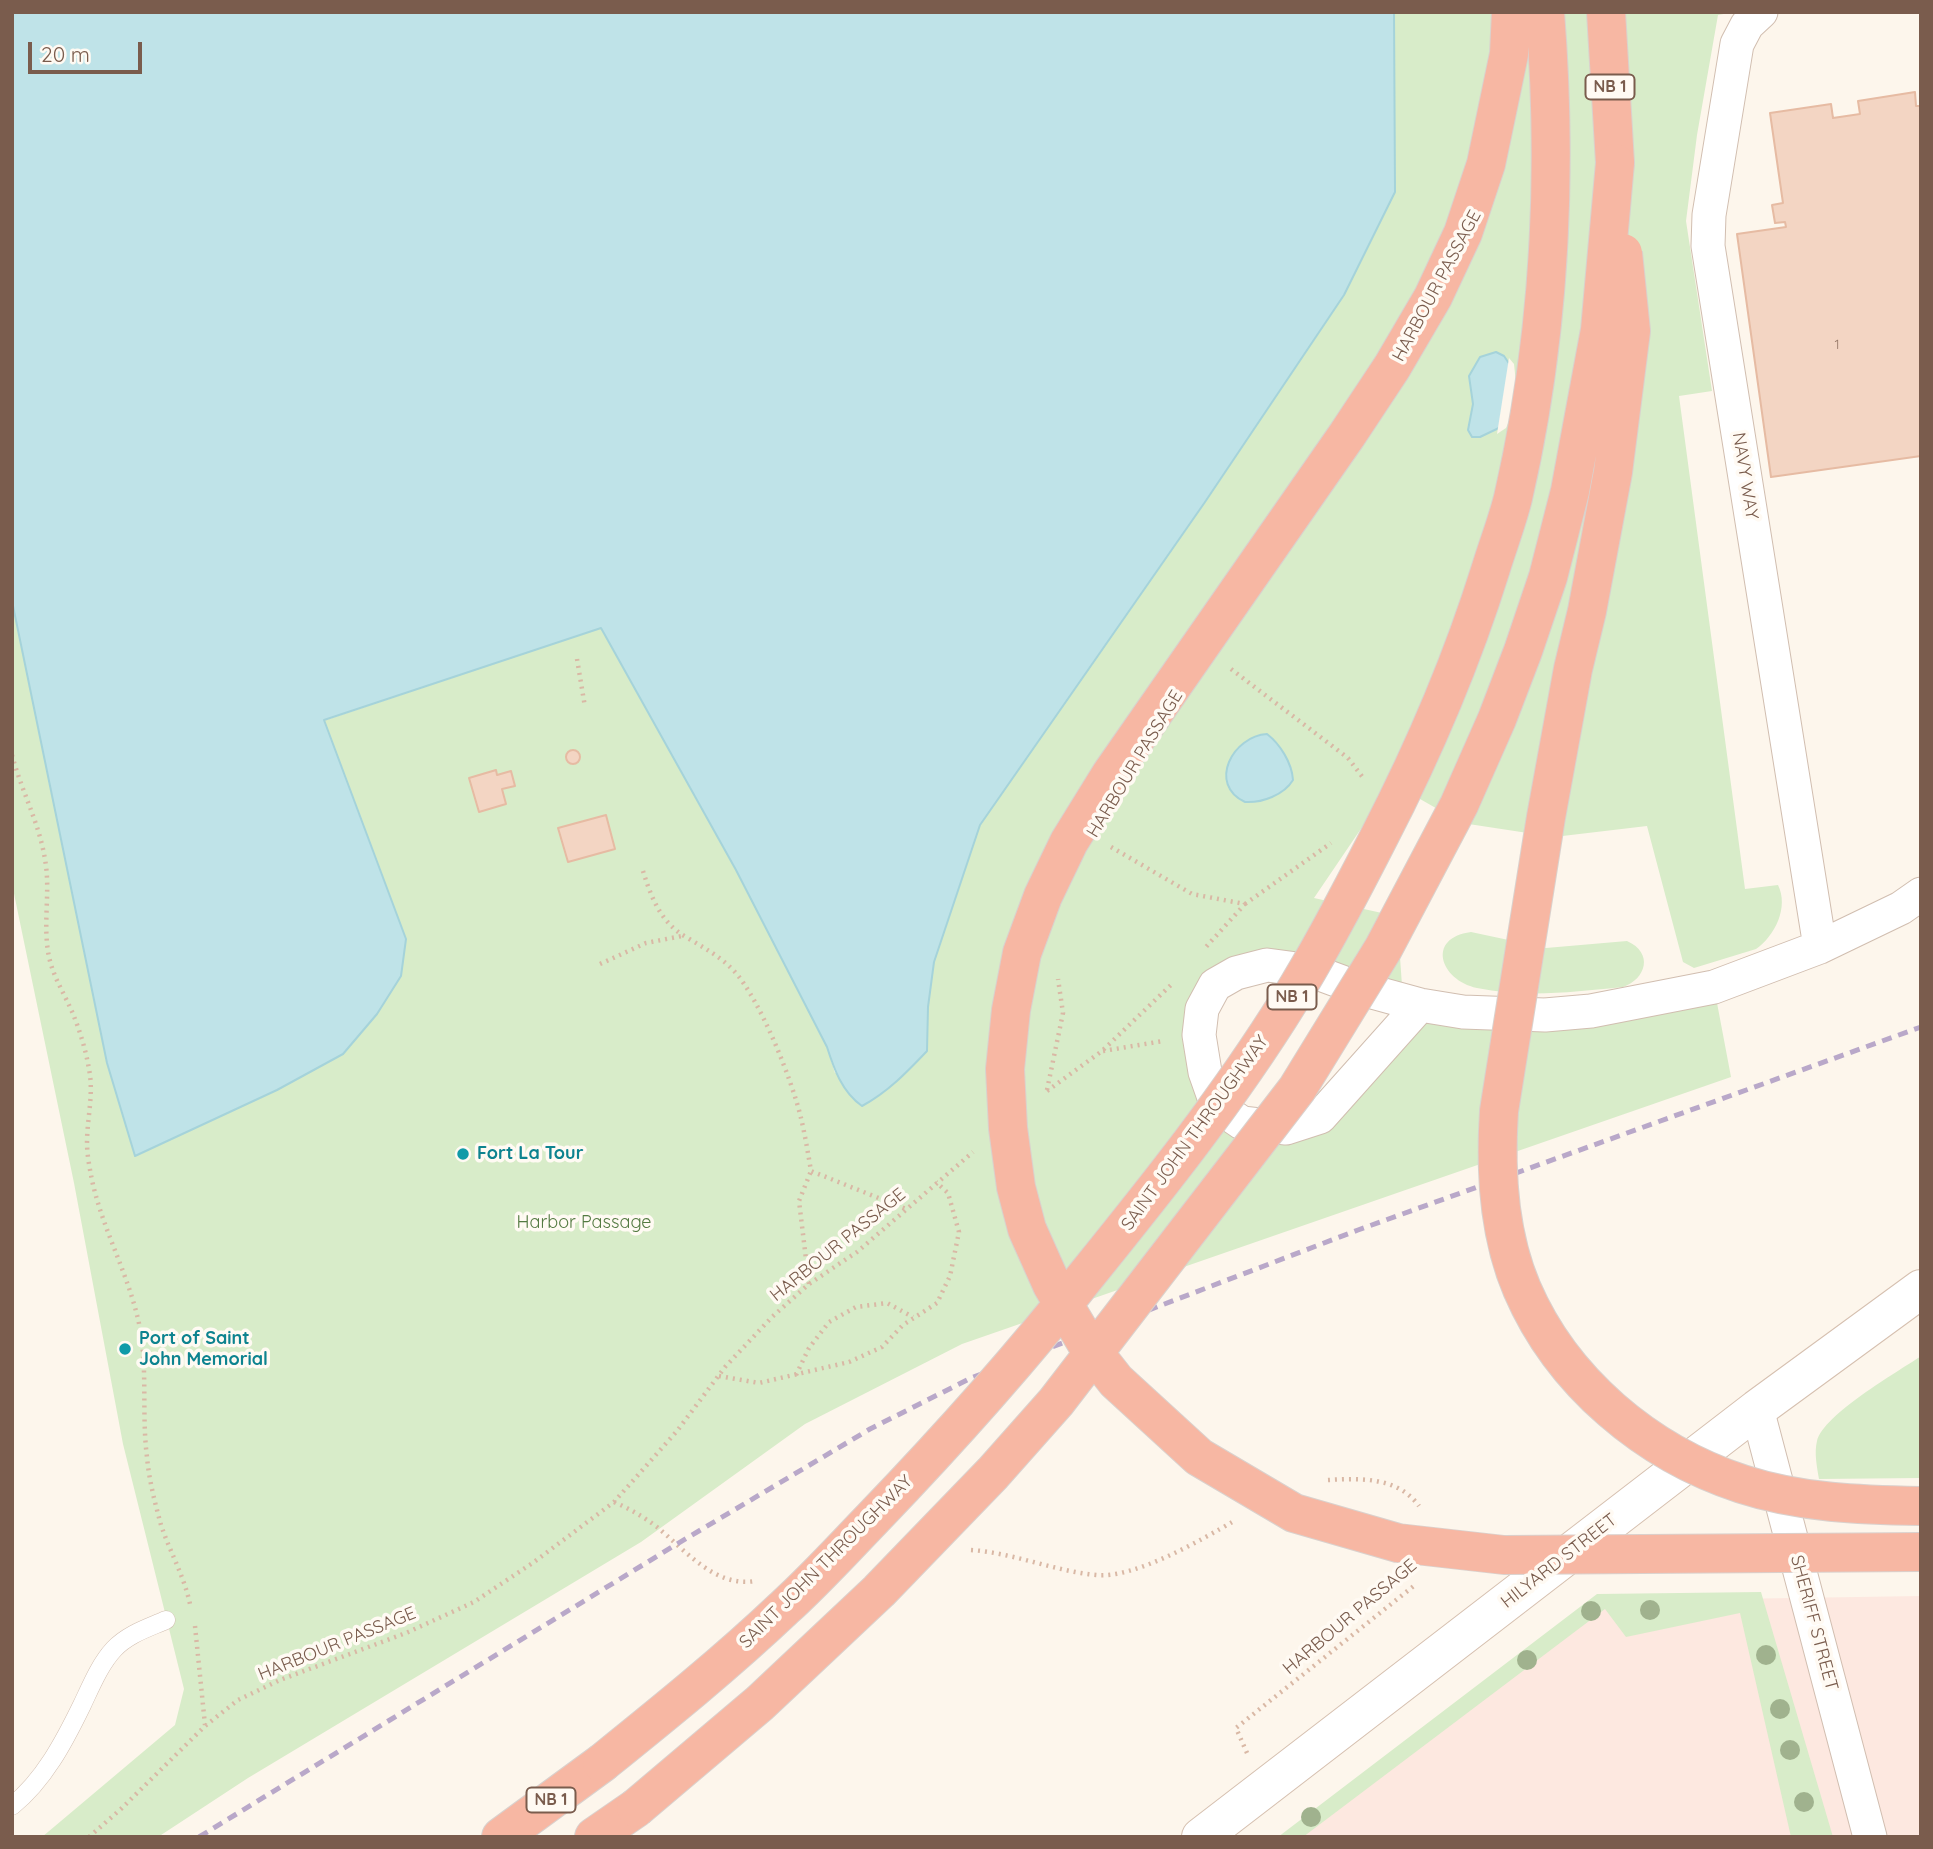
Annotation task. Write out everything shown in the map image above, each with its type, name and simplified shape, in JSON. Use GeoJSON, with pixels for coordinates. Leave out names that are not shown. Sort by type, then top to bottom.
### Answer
{"type":"FeatureCollection","features":[{"type":"Feature","properties":{"kind":"highway"},"geometry":{"type":"LineString","coordinates":[[1510,12],[1509,54],[1486,164],[1463,233],[1433,297],[1392,367],[1347,435],[1111,774],[1069,842],[1042,896],[1023,953],[1011,1010],[1005,1069],[1008,1128],[1016,1187],[1024,1218],[1052,1285],[1087,1344],[1116,1381],[1199,1457],[1294,1513],[1398,1543],[1504,1555],[1921,1552]]}},
{"type":"Feature","properties":{"kind":"highway","name":"SAINT JOHN THROUGHWAY"},"geometry":{"type":"LineString","coordinates":[[500,1837],[602,1763],[697,1686],[785,1607],[952,1436],[1028,1349],[1167,1175],[1290,1000],[1409,780],[1462,655],[1512,501],[1534,380],[1546,279],[1552,186],[1551,90],[1545,12]]}},
{"type":"Feature","properties":{"kind":"highway","name":"NB 1"},"geometry":{"type":"LineString","coordinates":[[594,1837],[636,1808],[760,1703],[879,1591],[993,1473],[1056,1402],[1297,1089],[1383,949],[1459,805],[1497,719],[1548,577],[1570,491],[1600,330],[1615,163],[1606,12]]}},
{"type":"Feature","properties":{"kind":"highway"},"geometry":{"type":"LineString","coordinates":[[1615,163],[1631,331],[1613,472],[1546,817],[1499,1111],[1496,1154],[1500,1203],[1508,1246],[1521,1288],[1563,1360],[1598,1398],[1641,1434],[1691,1464],[1742,1485],[1794,1497],[1849,1504],[1921,1506]]}},
{"type":"Feature","properties":{"kind":"main road","name":"HILYARD STREET"},"geometry":{"type":"LineString","coordinates":[[1201,1837],[1757,1409],[1921,1289]]}},
{"type":"Feature","properties":{"kind":"street","name":"NAVY WAY"},"geometry":{"type":"LineString","coordinates":[[1761,12],[1747,25],[1737,44],[1709,215],[1709,246],[1820,947]]}},
{"type":"Feature","properties":{"kind":"street"},"geometry":{"type":"LineString","coordinates":[[1420,1005],[1320,1117],[1286,1128],[1242,1123],[1217,1106],[1205,1072],[1199,1035],[1202,1009],[1215,985],[1236,973],[1267,965],[1312,971],[1358,988],[1420,1005],[1463,1012],[1545,1015],[1591,1011],[1714,987],[1820,947],[1901,908],[1921,894]]}},
{"type":"Feature","properties":{"kind":"street","name":"SHERIFF STREET"},"geometry":{"type":"LineString","coordinates":[[1757,1409],[1870,1837]]}},
{"type":"Feature","properties":{"kind":"lane"},"geometry":{"type":"LineString","coordinates":[[12,1806],[23,1797],[63,1744],[97,1674],[114,1648],[135,1633],[166,1620]]}},
{"type":"Feature","properties":{"kind":"path"},"geometry":{"type":"LineString","coordinates":[[577,659],[585,707]]}},
{"type":"Feature","properties":{"kind":"path"},"geometry":{"type":"LineString","coordinates":[[1227,667],[1348,758],[1367,787]]}},
{"type":"Feature","properties":{"kind":"path"},"geometry":{"type":"LineString","coordinates":[[12,755],[42,838],[46,869],[46,931],[49,957],[55,981],[76,1023],[90,1073],[91,1103],[87,1143],[91,1175],[138,1319],[143,1362],[147,1459],[154,1496],[193,1612]]}},
{"type":"Feature","properties":{"kind":"path"},"geometry":{"type":"LineString","coordinates":[[1198,955],[1245,904],[1333,842]]}},
{"type":"Feature","properties":{"kind":"path"},"geometry":{"type":"LineString","coordinates":[[1105,843],[1192,894],[1245,904]]}},
{"type":"Feature","properties":{"kind":"path"},"geometry":{"type":"LineString","coordinates":[[643,872],[659,911],[683,936],[706,947],[736,973],[762,1015],[801,1116],[811,1171],[799,1201],[809,1284]]}},
{"type":"Feature","properties":{"kind":"path"},"geometry":{"type":"LineString","coordinates":[[600,964],[646,943],[683,936]]}},
{"type":"Feature","properties":{"kind":"path"},"geometry":{"type":"LineString","coordinates":[[1058,974],[1063,1013],[1046,1091],[1102,1051],[1179,976]]}},
{"type":"Feature","properties":{"kind":"path"},"geometry":{"type":"LineString","coordinates":[[1102,1051],[1199,1035]]}},
{"type":"Feature","properties":{"kind":"path","name":"HARBOUR PASSAGE"},"geometry":{"type":"LineString","coordinates":[[89,1837],[205,1726],[238,1700],[280,1680],[406,1633],[474,1602],[534,1562],[614,1502],[677,1432],[719,1376],[772,1317],[809,1284],[857,1252],[976,1149]]}},
{"type":"Feature","properties":{"kind":"path"},"geometry":{"type":"LineString","coordinates":[[811,1171],[906,1209]]}},
{"type":"Feature","properties":{"kind":"path"},"geometry":{"type":"LineString","coordinates":[[719,1376],[759,1383],[849,1362],[882,1347],[903,1325],[937,1303],[950,1276],[959,1232],[948,1193],[936,1182]]}},
{"type":"Feature","properties":{"kind":"path"},"geometry":{"type":"LineString","coordinates":[[796,1375],[809,1348],[829,1322],[856,1307],[887,1303],[914,1318]]}},
{"type":"Feature","properties":{"kind":"path"},"geometry":{"type":"LineString","coordinates":[[1323,1481],[1374,1480],[1397,1487],[1415,1500],[1422,1510]]}},
{"type":"Feature","properties":{"kind":"path"},"geometry":{"type":"LineString","coordinates":[[614,1502],[654,1525],[690,1557],[716,1574],[748,1582],[761,1580]]}},
{"type":"Feature","properties":{"kind":"path"},"geometry":{"type":"LineString","coordinates":[[960,1549],[998,1552],[1099,1576],[1124,1572],[1187,1549],[1244,1516]]}},
{"type":"Feature","properties":{"kind":"path","name":"HARBOUR PASSAGE"},"geometry":{"type":"LineString","coordinates":[[1263,1789],[1236,1728],[1421,1579]]}},
{"type":"Feature","properties":{"kind":"path"},"geometry":{"type":"LineString","coordinates":[[194,1624],[205,1726]]}},
{"type":"Feature","properties":{"kind":"shaded area"},"geometry":{"type":"Polygon","coordinates":[[[1921,1596],[1921,1837],[1291,1837],[1601,1601],[1921,1596]]]}},
{"type":"Feature","properties":{"kind":"green space","name":"Harbor Passage"},"geometry":{"type":"Polygon","coordinates":[[[1394,12],[1735,12],[1718,15],[1697,135],[1686,221],[1712,391],[1679,396],[1745,889],[1778,885],[1781,911],[1769,937],[1756,949],[1694,968],[1683,962],[1647,826],[1554,837],[1462,823],[1392,783],[1314,898],[1391,915],[1400,957],[1403,1000],[1267,965],[1202,1009],[1217,1106],[1286,1128],[1420,1005],[1463,1012],[1714,987],[1731,1077],[962,1344],[805,1424],[641,1542],[248,1778],[158,1837],[42,1837],[175,1725],[184,1689],[123,1444],[74,1183],[12,884],[12,601],[107,1063],[135,1156],[277,1090],[343,1054],[406,939],[323,721],[601,628],[736,870],[827,1047],[835,1073],[927,1051],[928,1007],[934,962],[980,825],[1205,502],[1344,295],[1395,192],[1394,12]]]}},
{"type":"Feature","properties":{"kind":"green space"},"geometry":{"type":"Polygon","coordinates":[[[1471,932],[1546,948],[1627,941],[1641,952],[1644,966],[1637,978],[1623,987],[1532,993],[1477,988],[1454,977],[1443,959],[1443,950],[1448,942],[1471,932]]]}},
{"type":"Feature","properties":{"kind":"green space"},"geometry":{"type":"Polygon","coordinates":[[[1921,1356],[1921,1478],[1819,1479],[1816,1450],[1822,1430],[1862,1395],[1921,1356]]]}},
{"type":"Feature","properties":{"kind":"green space"},"geometry":{"type":"Polygon","coordinates":[[[1761,1592],[1833,1837],[1791,1837],[1740,1613],[1626,1637],[1605,1609],[1303,1837],[1278,1837],[1597,1594],[1761,1592]]]}},
{"type":"Feature","properties":{"kind":"water"},"geometry":{"type":"Polygon","coordinates":[[[12,12],[1394,12],[1395,192],[1344,295],[1205,502],[980,825],[934,962],[928,1007],[927,1051],[880,1094],[862,1106],[844,1087],[827,1047],[736,870],[601,628],[324,720],[406,939],[401,976],[377,1014],[343,1054],[277,1090],[135,1156],[107,1063],[12,601],[12,12]]]}},
{"type":"Feature","properties":{"kind":"water"},"geometry":{"type":"Polygon","coordinates":[[[1496,352],[1504,356],[1510,365],[1503,426],[1480,437],[1472,437],[1468,430],[1473,404],[1469,376],[1480,357],[1496,352]]]}},
{"type":"Feature","properties":{"kind":"water"},"geometry":{"type":"Polygon","coordinates":[[[1267,734],[1284,754],[1293,780],[1284,790],[1272,797],[1245,802],[1234,794],[1228,784],[1226,773],[1229,762],[1244,743],[1267,734]]]}},
{"type":"Feature","properties":{"kind":"pier"},"geometry":{"type":"Polygon","coordinates":[[[1509,358],[1514,364],[1516,383],[1510,419],[1506,428],[1497,434],[1509,358]]]}},
{"type":"Feature","properties":{"kind":"building"},"geometry":{"type":"Polygon","coordinates":[[[1915,92],[1916,106],[1921,106],[1921,456],[1771,477],[1737,234],[1786,227],[1785,222],[1775,223],[1772,205],[1783,203],[1770,113],[1831,104],[1833,118],[1860,114],[1858,101],[1915,92]]]}},
{"type":"Feature","properties":{"kind":"building"},"geometry":{"type":"Polygon","coordinates":[[[573,750],[578,752],[578,762],[573,764],[568,762],[566,757],[568,752],[573,750]]]}},
{"type":"Feature","properties":{"kind":"building"},"geometry":{"type":"Polygon","coordinates":[[[496,770],[497,775],[511,771],[515,786],[502,789],[506,804],[479,812],[469,778],[496,770]]]}},
{"type":"Feature","properties":{"kind":"building"},"geometry":{"type":"Polygon","coordinates":[[[606,815],[615,849],[568,862],[558,828],[606,815]]]}},
{"type":"Feature","properties":{"kind":"railway"},"geometry":{"type":"LineString","coordinates":[[199,1837],[870,1429],[971,1378],[1358,1230],[1921,1027]]}},
{"type":"Feature","properties":{"kind":"place","name":"Fort La Tour"},"geometry":{"type":"Point","coordinates":[463,1154]}},
{"type":"Feature","properties":{"kind":"place","name":"Port of Saint John Memorial"},"geometry":{"type":"Point","coordinates":[125,1349]}}]}
